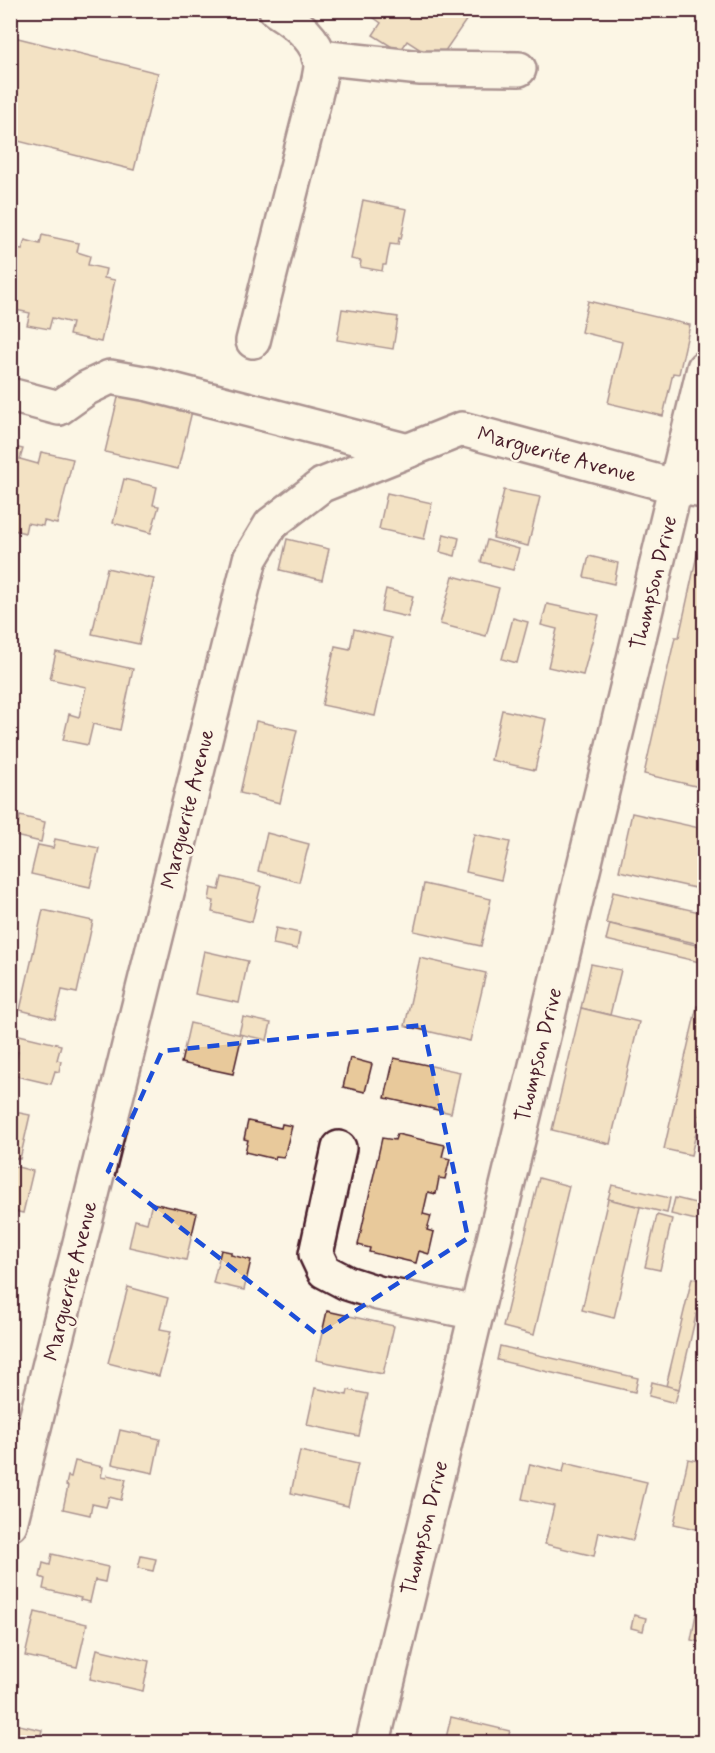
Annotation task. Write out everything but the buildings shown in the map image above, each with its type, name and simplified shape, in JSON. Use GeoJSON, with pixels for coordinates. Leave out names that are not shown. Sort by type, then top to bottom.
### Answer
{"type":"FeatureCollection","features":[{"type":"Feature","properties":{"kind":"street"},"geometry":{"type":"LineString","coordinates":[[253,341],[321,65],[317,48],[301,29],[276,10]]}},
{"type":"Feature","properties":{"kind":"street"},"geometry":{"type":"LineString","coordinates":[[319,57],[421,68],[519,69]]}},
{"type":"Feature","properties":{"kind":"street","name":"Thompson Drive"},"geometry":{"type":"LineString","coordinates":[[373,1743],[477,1313],[691,489],[705,368]]}},
{"type":"Feature","properties":{"kind":"street"},"geometry":{"type":"LineString","coordinates":[[10,395],[59,408],[87,388],[110,377],[149,384],[408,451]]}},
{"type":"Feature","properties":{"kind":"street","name":"Marguerite Avenue"},"geometry":{"type":"LineString","coordinates":[[10,1524],[250,559],[271,524],[322,485],[462,429],[691,489]]}},
{"type":"Feature","properties":{"kind":"street"},"geometry":{"type":"LineString","coordinates":[[339,1148],[316,1254],[324,1271],[347,1283],[378,1293],[477,1313]]}},
{"type":"Feature","properties":{"kind":"highlighted area"},"geometry":{"type":"Polygon","coordinates":[[[423,1025],[468,1238],[318,1335],[108,1171],[162,1051],[423,1025]]]}}]}
